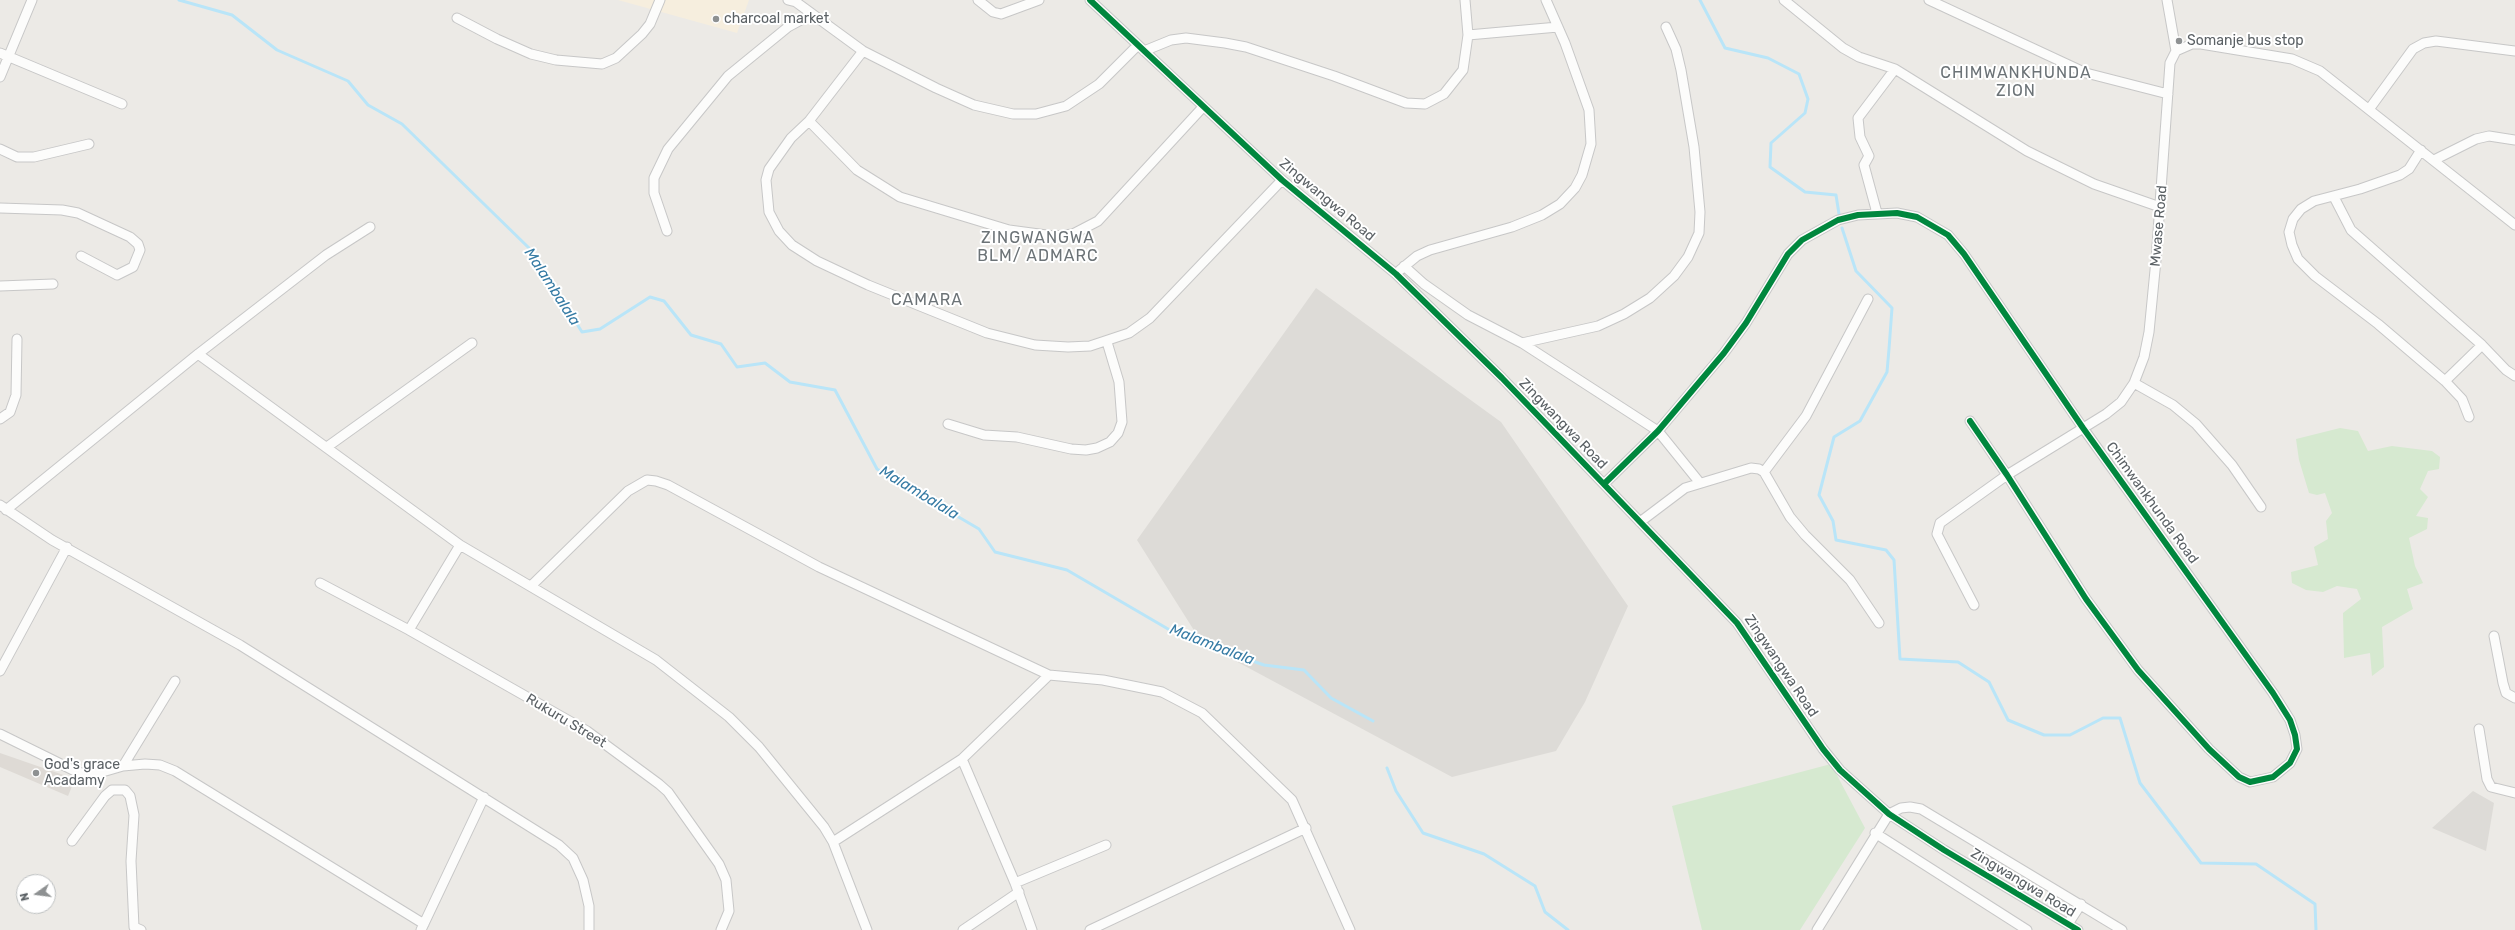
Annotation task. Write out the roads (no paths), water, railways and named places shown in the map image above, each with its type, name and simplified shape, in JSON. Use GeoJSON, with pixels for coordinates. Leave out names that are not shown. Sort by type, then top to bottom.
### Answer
{"type":"FeatureCollection","features":[{"type":"Feature","properties":{"kind":"street"},"geometry":{"type":"LineString","coordinates":[[0,77],[4,55],[32,0]]}},
{"type":"Feature","properties":{"kind":"street"},"geometry":{"type":"LineString","coordinates":[[457,18],[497,39],[531,54],[556,60],[602,64],[616,58],[642,34],[650,24],[660,0]]}},
{"type":"Feature","properties":{"kind":"street"},"geometry":{"type":"LineString","coordinates":[[788,0],[796,2],[863,51],[936,88],[974,105],[1013,114],[1036,114],[1066,106],[1084,96],[1141,48],[1171,40],[1186,38],[1225,43],[1267,54],[1406,103],[1419,105],[1432,102],[1444,94],[1458,77],[1466,58],[1468,35],[1464,0]]}},
{"type":"Feature","properties":{"kind":"street"},"geometry":{"type":"LineString","coordinates":[[978,0],[993,12],[1001,14],[1039,0]]}},
{"type":"Feature","properties":{"kind":"street","name":"Zingwangwa Road"},"geometry":{"type":"LineString","coordinates":[[1090,0],[1282,180],[1396,274],[1502,378],[1605,483],[1640,522],[1737,623],[1823,749],[1840,770],[1889,814],[1944,850],[2078,930]]}},
{"type":"Feature","properties":{"kind":"street"},"geometry":{"type":"LineString","coordinates":[[1396,274],[1404,266],[1430,250],[1512,226],[1542,215],[1560,204],[1575,188],[1588,159],[1592,129],[1589,110],[1579,78],[1546,0]]}},
{"type":"Feature","properties":{"kind":"street"},"geometry":{"type":"LineString","coordinates":[[1784,0],[1843,48],[1859,57],[1895,69],[2027,151],[2094,184],[2160,207]]}},
{"type":"Feature","properties":{"kind":"street"},"geometry":{"type":"LineString","coordinates":[[1930,0],[2086,73],[2168,94]]}},
{"type":"Feature","properties":{"kind":"street","name":"Mwase Road"},"geometry":{"type":"LineString","coordinates":[[1974,605],[1945,552],[1937,528],[1940,523],[2007,475],[2083,428],[2121,402],[2134,383],[2144,357],[2149,332],[2160,207],[2170,63],[2176,51],[2167,0]]}},
{"type":"Feature","properties":{"kind":"street"},"geometry":{"type":"LineString","coordinates":[[667,232],[654,193],[654,178],[668,149],[728,76],[775,37],[812,14]]}},
{"type":"Feature","properties":{"kind":"street"},"geometry":{"type":"LineString","coordinates":[[1468,35],[1558,27]]}},
{"type":"Feature","properties":{"kind":"street"},"geometry":{"type":"LineString","coordinates":[[1522,343],[1580,331],[1624,314],[1655,293],[1674,276],[1688,257],[1699,232],[1700,212],[1696,165],[1681,70],[1676,49],[1666,27]]}},
{"type":"Feature","properties":{"kind":"street"},"geometry":{"type":"LineString","coordinates":[[2370,108],[2413,49],[2424,44],[2436,41],[2515,51]]}},
{"type":"Feature","properties":{"kind":"street"},"geometry":{"type":"LineString","coordinates":[[2176,51],[2192,44],[2201,44],[2292,60],[2320,71],[2370,108],[2515,225]]}},
{"type":"Feature","properties":{"kind":"street"},"geometry":{"type":"LineString","coordinates":[[863,51],[808,121],[791,138],[769,169],[766,180],[769,212],[779,231],[792,245],[817,261],[856,280],[987,332],[1050,347],[1090,346],[1107,342],[1129,333],[1150,318],[1282,180]]}},
{"type":"Feature","properties":{"kind":"street"},"geometry":{"type":"LineString","coordinates":[[4,55],[122,104]]}},
{"type":"Feature","properties":{"kind":"street"},"geometry":{"type":"LineString","coordinates":[[1877,213],[1864,164],[1869,156],[1860,137],[1858,118],[1895,69]]}},
{"type":"Feature","properties":{"kind":"street"},"geometry":{"type":"LineString","coordinates":[[808,121],[857,170],[900,197],[1009,230],[1054,236],[1073,234],[1098,221],[1203,107]]}},
{"type":"Feature","properties":{"kind":"street"},"geometry":{"type":"LineString","coordinates":[[2434,160],[2476,139],[2489,136],[2515,140]]}},
{"type":"Feature","properties":{"kind":"street"},"geometry":{"type":"LineString","coordinates":[[0,149],[17,157],[34,157],[89,144]]}},
{"type":"Feature","properties":{"kind":"street"},"geometry":{"type":"LineString","coordinates":[[2421,150],[2409,169],[2400,175],[2314,201],[2301,209],[2293,219],[2289,232],[2292,245],[2298,259],[2315,276],[2378,324],[2445,381],[2462,399],[2469,417]]}},
{"type":"Feature","properties":{"kind":"street"},"geometry":{"type":"LineString","coordinates":[[2334,196],[2350,230],[2482,345],[2500,365],[2515,376]]}},
{"type":"Feature","properties":{"kind":"street"},"geometry":{"type":"LineString","coordinates":[[0,208],[62,210],[78,213],[130,237],[138,244],[140,250],[133,266],[117,275],[81,256]]}},
{"type":"Feature","properties":{"kind":"street","name":"Chimwankhunda Road"},"geometry":{"type":"LineString","coordinates":[[1605,483],[1658,431],[1724,353],[1746,323],[1788,254],[1802,240],[1838,220],[1877,213],[1897,213],[1917,217],[1948,235],[1964,254],[2083,428],[2256,668],[2290,720],[2295,735],[2296,750],[2290,763],[2273,777],[2250,782],[2238,777],[2160,697],[2086,599],[2007,475],[1970,421]]}},
{"type":"Feature","properties":{"kind":"street"},"geometry":{"type":"LineString","coordinates":[[370,228],[326,255],[3,507],[67,547],[240,645],[559,845],[573,858],[583,880],[589,906],[590,930]]}},
{"type":"Feature","properties":{"kind":"street"},"geometry":{"type":"LineString","coordinates":[[1404,266],[1424,284],[1468,315],[1522,343],[1658,431],[1700,483]]}},
{"type":"Feature","properties":{"kind":"street"},"geometry":{"type":"LineString","coordinates":[[0,286],[53,284]]}},
{"type":"Feature","properties":{"kind":"street"},"geometry":{"type":"LineString","coordinates":[[1764,472],[1810,409],[1868,299]]}},
{"type":"Feature","properties":{"kind":"street"},"geometry":{"type":"LineString","coordinates":[[0,419],[10,412],[16,395],[17,339]]}},
{"type":"Feature","properties":{"kind":"street"},"geometry":{"type":"LineString","coordinates":[[948,424],[978,434],[1017,437],[1071,449],[1086,450],[1104,445],[1118,433],[1122,422],[1119,382],[1107,342]]}},
{"type":"Feature","properties":{"kind":"street"},"geometry":{"type":"LineString","coordinates":[[327,447],[472,343]]}},
{"type":"Feature","properties":{"kind":"street"},"geometry":{"type":"LineString","coordinates":[[2445,381],[2482,345]]}},
{"type":"Feature","properties":{"kind":"street"},"geometry":{"type":"LineString","coordinates":[[198,354],[327,447],[460,546],[656,660],[729,716],[759,747],[816,815],[833,842],[867,930]]}},
{"type":"Feature","properties":{"kind":"street"},"geometry":{"type":"LineString","coordinates":[[2134,383],[2173,405],[2196,424],[2232,465],[2261,507]]}},
{"type":"Feature","properties":{"kind":"street"},"geometry":{"type":"LineString","coordinates":[[1640,522],[1675,494],[1700,483],[1751,468],[1764,472],[1790,517],[1850,580],[1879,623]]}},
{"type":"Feature","properties":{"kind":"street"},"geometry":{"type":"LineString","coordinates":[[531,586],[628,491],[647,480],[668,484],[819,567],[1049,675],[1103,680],[1144,687],[1162,692],[1185,702],[1202,713],[1267,773],[1292,800],[1306,828],[1350,930]]}},
{"type":"Feature","properties":{"kind":"street"},"geometry":{"type":"LineString","coordinates":[[409,630],[460,546]]}},
{"type":"Feature","properties":{"kind":"street"},"geometry":{"type":"LineString","coordinates":[[0,671],[67,547]]}},
{"type":"Feature","properties":{"kind":"street","name":"Rukuru Street"},"geometry":{"type":"LineString","coordinates":[[320,583],[409,630],[587,731],[668,792],[719,864],[726,880],[729,910],[721,930]]}},
{"type":"Feature","properties":{"kind":"street"},"geometry":{"type":"LineString","coordinates":[[2494,636],[2506,693],[2515,698]]}},
{"type":"Feature","properties":{"kind":"street"},"geometry":{"type":"LineString","coordinates":[[833,842],[962,759],[1049,675]]}},
{"type":"Feature","properties":{"kind":"street"},"geometry":{"type":"LineString","coordinates":[[123,766],[175,681]]}},
{"type":"Feature","properties":{"kind":"street"},"geometry":{"type":"LineString","coordinates":[[2479,729],[2487,779],[2491,787],[2515,793]]}},
{"type":"Feature","properties":{"kind":"street"},"geometry":{"type":"LineString","coordinates":[[0,734],[77,772],[92,775],[123,766],[145,764],[160,765],[190,778],[422,927],[484,797]]}},
{"type":"Feature","properties":{"kind":"street"},"geometry":{"type":"LineString","coordinates":[[962,759],[1015,883],[1032,930]]}},
{"type":"Feature","properties":{"kind":"street"},"geometry":{"type":"LineString","coordinates":[[72,841],[105,796],[112,790],[125,790],[130,796],[134,815],[131,861],[135,929]]}},
{"type":"Feature","properties":{"kind":"street"},"geometry":{"type":"LineString","coordinates":[[1821,929],[1875,833],[1889,814],[1901,808],[1921,809],[2122,930]]}},
{"type":"Feature","properties":{"kind":"street"},"geometry":{"type":"LineString","coordinates":[[1090,930],[1306,828]]}},
{"type":"Feature","properties":{"kind":"street"},"geometry":{"type":"LineString","coordinates":[[1875,833],[2027,930]]}},
{"type":"Feature","properties":{"kind":"street"},"geometry":{"type":"LineString","coordinates":[[1015,883],[1106,845]]}},
{"type":"Feature","properties":{"kind":"street"},"geometry":{"type":"LineString","coordinates":[[963,930],[1018,892]]}},
{"type":"Feature","properties":{"kind":"street"},"geometry":{"type":"LineString","coordinates":[[2068,924],[2081,904]]}},
{"type":"Feature","properties":{"kind":"waterway","name":"Malambalala"},"geometry":{"type":"LineString","coordinates":[[179,0],[232,15],[277,50],[348,81],[368,105],[402,124],[529,248],[582,332],[600,329],[650,297],[664,301],[691,335],[721,344],[737,367],[765,363],[790,382],[835,390],[877,469],[979,529],[995,552],[1067,570],[1180,636],[1264,665],[1304,670],[1331,698],[1373,721]]}},
{"type":"Feature","properties":{"kind":"waterway"},"geometry":{"type":"LineString","coordinates":[[1700,0],[1725,48],[1768,58],[1799,74],[1808,99],[1805,113],[1771,143],[1770,167],[1805,192],[1836,195],[1839,214]]}},
{"type":"Feature","properties":{"kind":"waterway"},"geometry":{"type":"LineString","coordinates":[[1842,228],[1856,271],[1892,308],[1889,349],[1887,372],[1860,421],[1834,437],[1819,495],[1833,521],[1836,540],[1886,550],[1894,560],[1900,659],[1958,662],[1989,682],[2008,720],[2044,735],[2070,735],[2103,718],[2120,718],[2140,783],[2201,863],[2256,864],[2315,904],[2316,930]]}},
{"type":"Feature","properties":{"kind":"waterway","name":"Malambalala"},"geometry":{"type":"LineString","coordinates":[[1387,768],[1396,791],[1423,833],[1484,854],[1535,886],[1545,912],[1568,930]]}},
{"type":"Feature","properties":{"kind":"place","name":"charcoal market"},"geometry":{"type":"Point","coordinates":[716,19]}},
{"type":"Feature","properties":{"kind":"place","name":"Somanje bus stop"},"geometry":{"type":"Point","coordinates":[2179,41]}},
{"type":"Feature","properties":{"kind":"place","name":"God's grace Acadamy"},"geometry":{"type":"Point","coordinates":[36,773]}},
{"type":"Feature","properties":{"kind":"district","name":"CHIMWANKHUNDA ZION"},"geometry":{"type":"Point","coordinates":[2016,82]}},
{"type":"Feature","properties":{"kind":"district","name":"ZINGWANGWA BLM/ ADMARC"},"geometry":{"type":"Point","coordinates":[1038,247]}},
{"type":"Feature","properties":{"kind":"district","name":"CAMARA"},"geometry":{"type":"Point","coordinates":[927,300]}}]}
